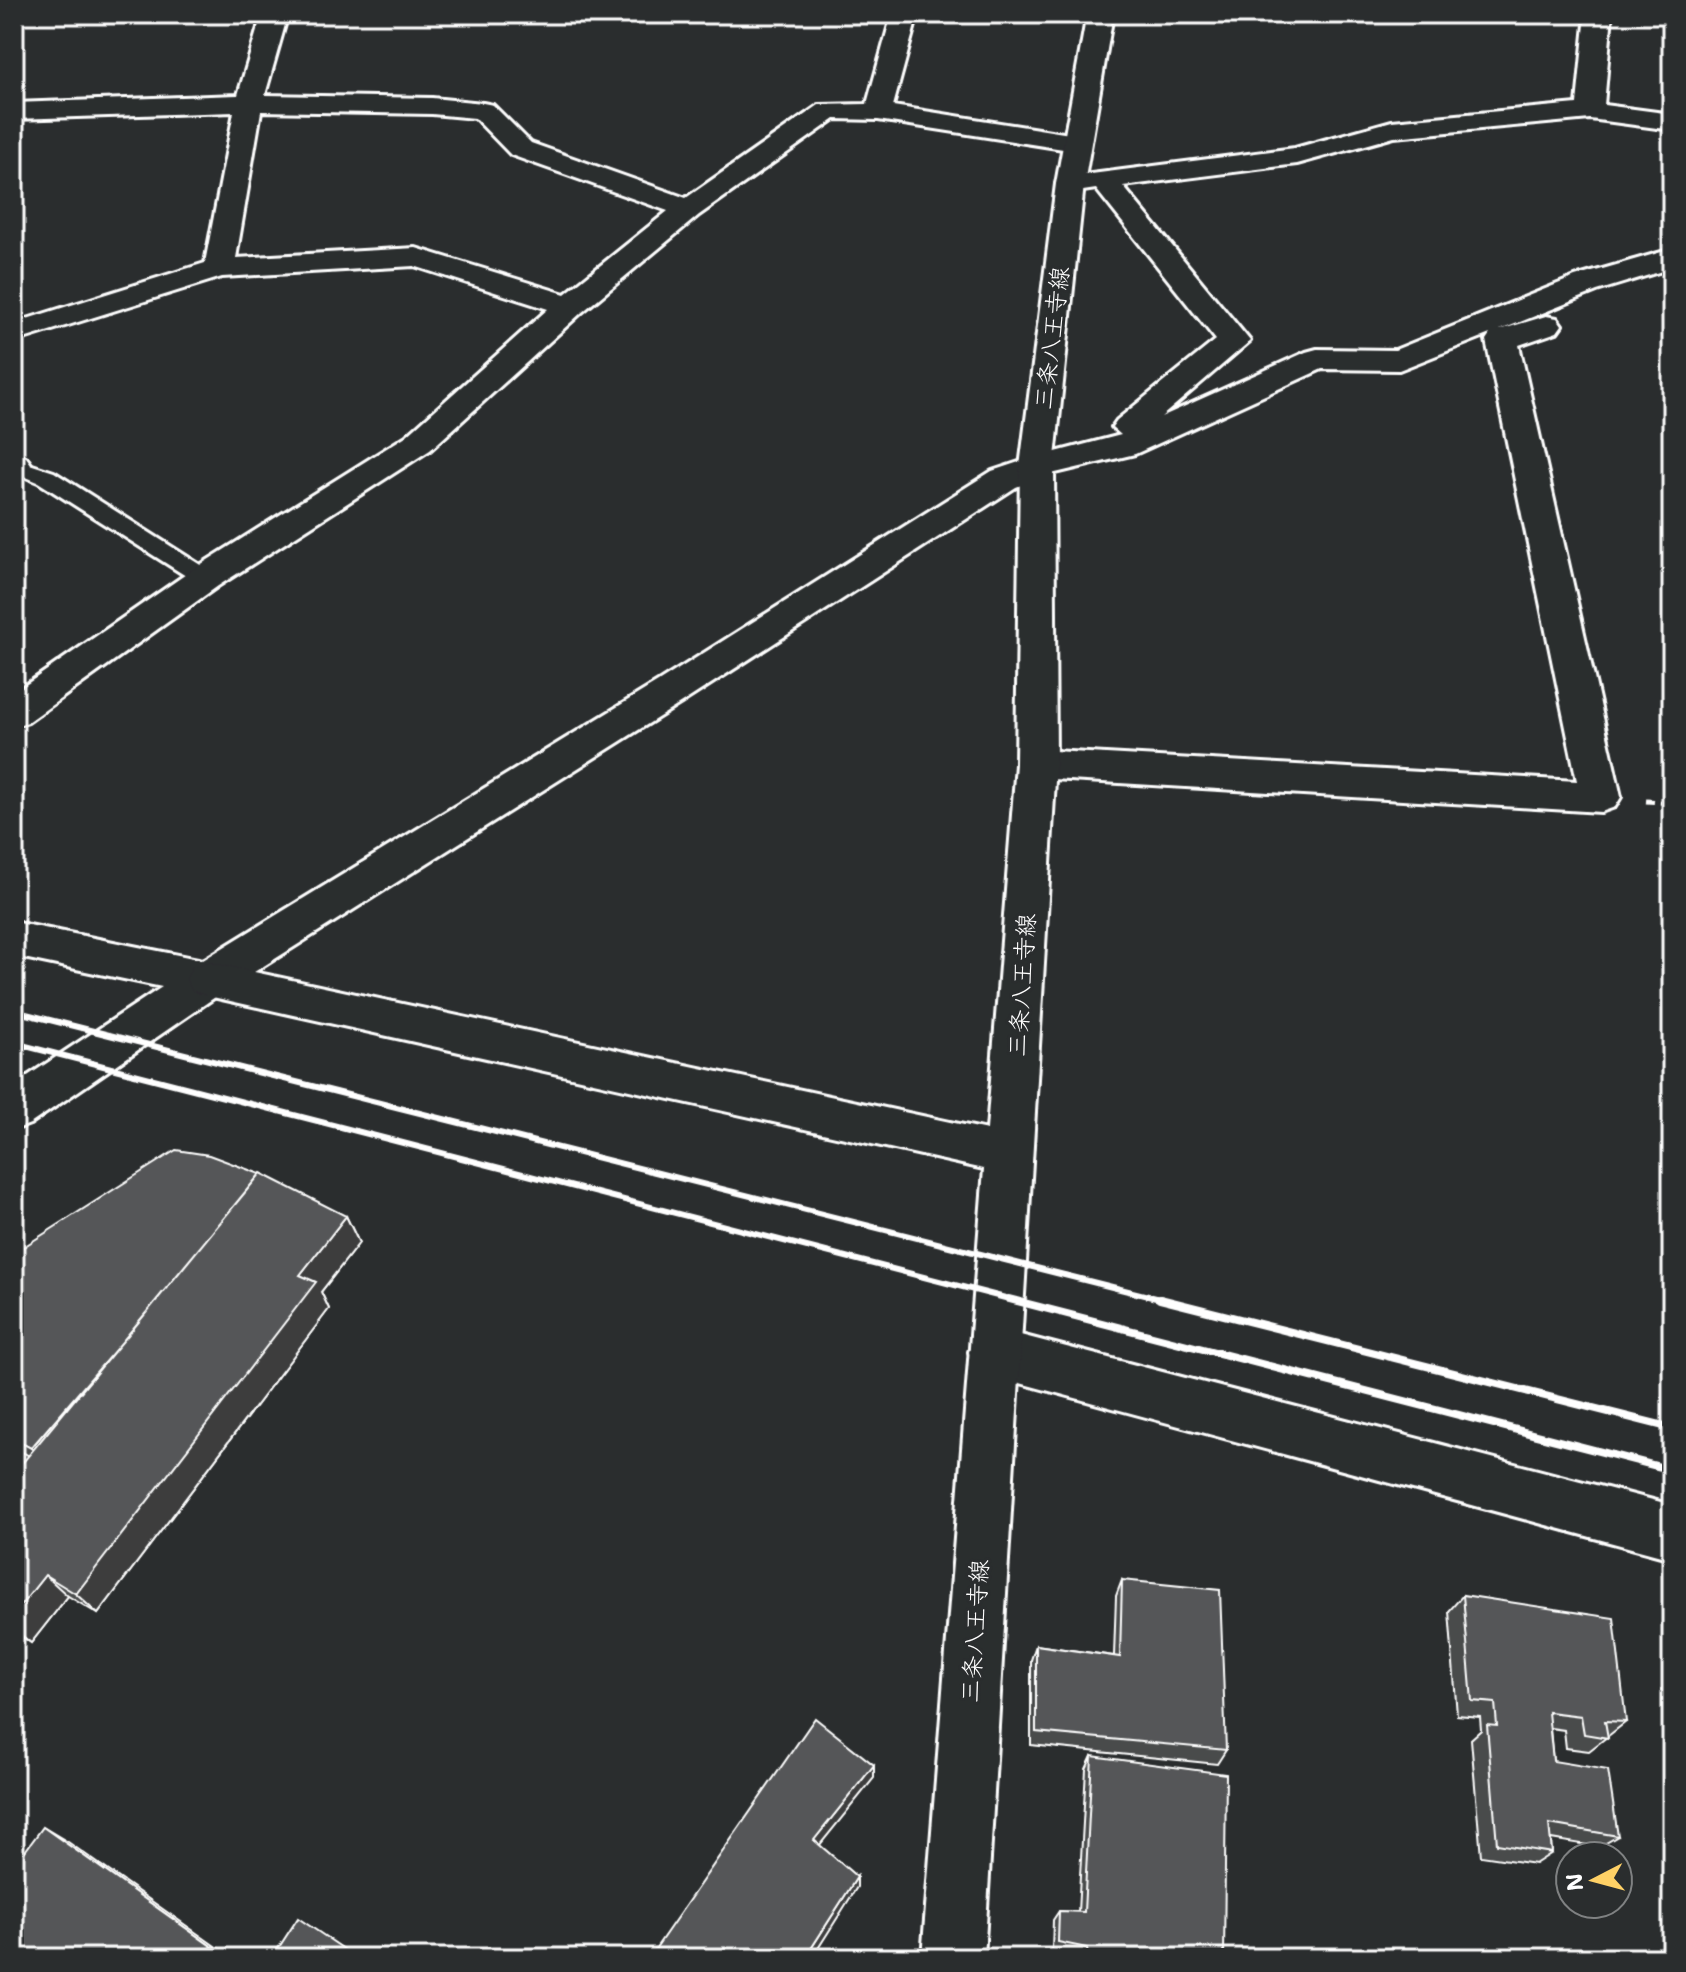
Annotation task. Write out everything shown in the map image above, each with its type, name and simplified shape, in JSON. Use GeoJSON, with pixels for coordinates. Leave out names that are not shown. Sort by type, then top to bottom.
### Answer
{"type":"FeatureCollection","features":[{"type":"Feature","properties":{"kind":"street"},"geometry":{"type":"LineString","coordinates":[[219,268],[249,103],[275,14]]}},
{"type":"Feature","properties":{"kind":"street"},"geometry":{"type":"LineString","coordinates":[[878,112],[905,14]]}},
{"type":"Feature","properties":{"kind":"street","name":"三条八王寺線"},"geometry":{"type":"LineString","coordinates":[[953,1958],[1036,764],[1037,467],[1070,184],[1100,14]]}},
{"type":"Feature","properties":{"kind":"street"},"geometry":{"type":"LineString","coordinates":[[1590,111],[1599,14]]}},
{"type":"Feature","properties":{"kind":"street"},"geometry":{"type":"LineString","coordinates":[[14,111],[249,103],[432,106],[483,111],[521,149],[689,209]]}},
{"type":"Feature","properties":{"kind":"street"},"geometry":{"type":"LineString","coordinates":[[14,712],[205,578],[418,443],[570,306],[689,209],[829,111],[878,112],[1076,143]]}},
{"type":"Feature","properties":{"kind":"street"},"geometry":{"type":"LineString","coordinates":[[1070,184],[1297,156],[1392,129],[1590,111],[1672,122]]}},
{"type":"Feature","properties":{"kind":"street"},"geometry":{"type":"LineString","coordinates":[[1103,180],[1234,341],[1124,431],[1123,447]]}},
{"type":"Feature","properties":{"kind":"street"},"geometry":{"type":"LineString","coordinates":[[14,333],[219,268],[416,257],[570,306]]}},
{"type":"Feature","properties":{"kind":"street"},"geometry":{"type":"LineString","coordinates":[[14,1110],[208,979],[686,683],[1004,479],[1037,467],[1123,447],[1317,359],[1399,360],[1586,284],[1672,258]]}},
{"type":"Feature","properties":{"kind":"street"},"geometry":{"type":"LineString","coordinates":[[1036,764],[1601,797],[1502,340],[1595,309],[1586,284]]}},
{"type":"Feature","properties":{"kind":"street"},"geometry":{"type":"LineString","coordinates":[[14,939],[1011,1155]]}},
{"type":"Feature","properties":{"kind":"street"},"geometry":{"type":"LineString","coordinates":[[994,1352],[1672,1532]]}},
{"type":"Feature","properties":{"kind":"lane"},"geometry":{"type":"LineString","coordinates":[[14,465],[46,477],[205,578]]}},
{"type":"Feature","properties":{"kind":"building"},"geometry":{"type":"Polygon","coordinates":[[[176,1150],[209,1155],[260,1174],[31,1448],[14,1439],[14,1253],[176,1150]]]}},
{"type":"Feature","properties":{"kind":"building"},"geometry":{"type":"Polygon","coordinates":[[[261,1173],[346,1216],[300,1275],[316,1282],[76,1594],[45,1575],[14,1614],[14,1473],[261,1173]]]}},
{"type":"Feature","properties":{"kind":"building"},"geometry":{"type":"Polygon","coordinates":[[[14,1456],[23,1462],[14,1473],[14,1456]]]}},
{"type":"Feature","properties":{"kind":"building"},"geometry":{"type":"Polygon","coordinates":[[[1122,1580],[1220,1590],[1226,1750],[1036,1732],[1036,1645],[1120,1657],[1122,1580]]]}},
{"type":"Feature","properties":{"kind":"building"},"geometry":{"type":"Polygon","coordinates":[[[1463,1595],[1614,1618],[1626,1722],[1605,1721],[1608,1738],[1584,1734],[1581,1716],[1548,1712],[1553,1761],[1608,1770],[1618,1836],[1549,1824],[1552,1853],[1497,1844],[1487,1725],[1497,1726],[1495,1703],[1472,1701],[1463,1595]]]}},
{"type":"Feature","properties":{"kind":"building"},"geometry":{"type":"Polygon","coordinates":[[[815,1718],[874,1765],[814,1840],[857,1877],[805,1958],[649,1958],[815,1718]]]}},
{"type":"Feature","properties":{"kind":"building"},"geometry":{"type":"Polygon","coordinates":[[[1092,1756],[1226,1774],[1224,1958],[1088,1958],[1087,1948],[1058,1942],[1059,1911],[1084,1912],[1092,1756]]]}},
{"type":"Feature","properties":{"kind":"building"},"geometry":{"type":"Polygon","coordinates":[[[43,1827],[228,1958],[14,1958],[14,1866],[43,1827]]]}},
{"type":"Feature","properties":{"kind":"building"},"geometry":{"type":"Polygon","coordinates":[[[298,1918],[357,1958],[272,1958],[298,1918]]]}},
{"type":"Feature","properties":{"kind":"railway"},"geometry":{"type":"LineString","coordinates":[[14,1011],[1168,1301]]}},
{"type":"Feature","properties":{"kind":"railway"},"geometry":{"type":"LineString","coordinates":[[14,1043],[1017,1301]]}},
{"type":"Feature","properties":{"kind":"railway"},"geometry":{"type":"LineString","coordinates":[[1009,1299],[1672,1470]]}},
{"type":"Feature","properties":{"kind":"railway"},"geometry":{"type":"LineString","coordinates":[[1160,1299],[1672,1428]]}}]}
